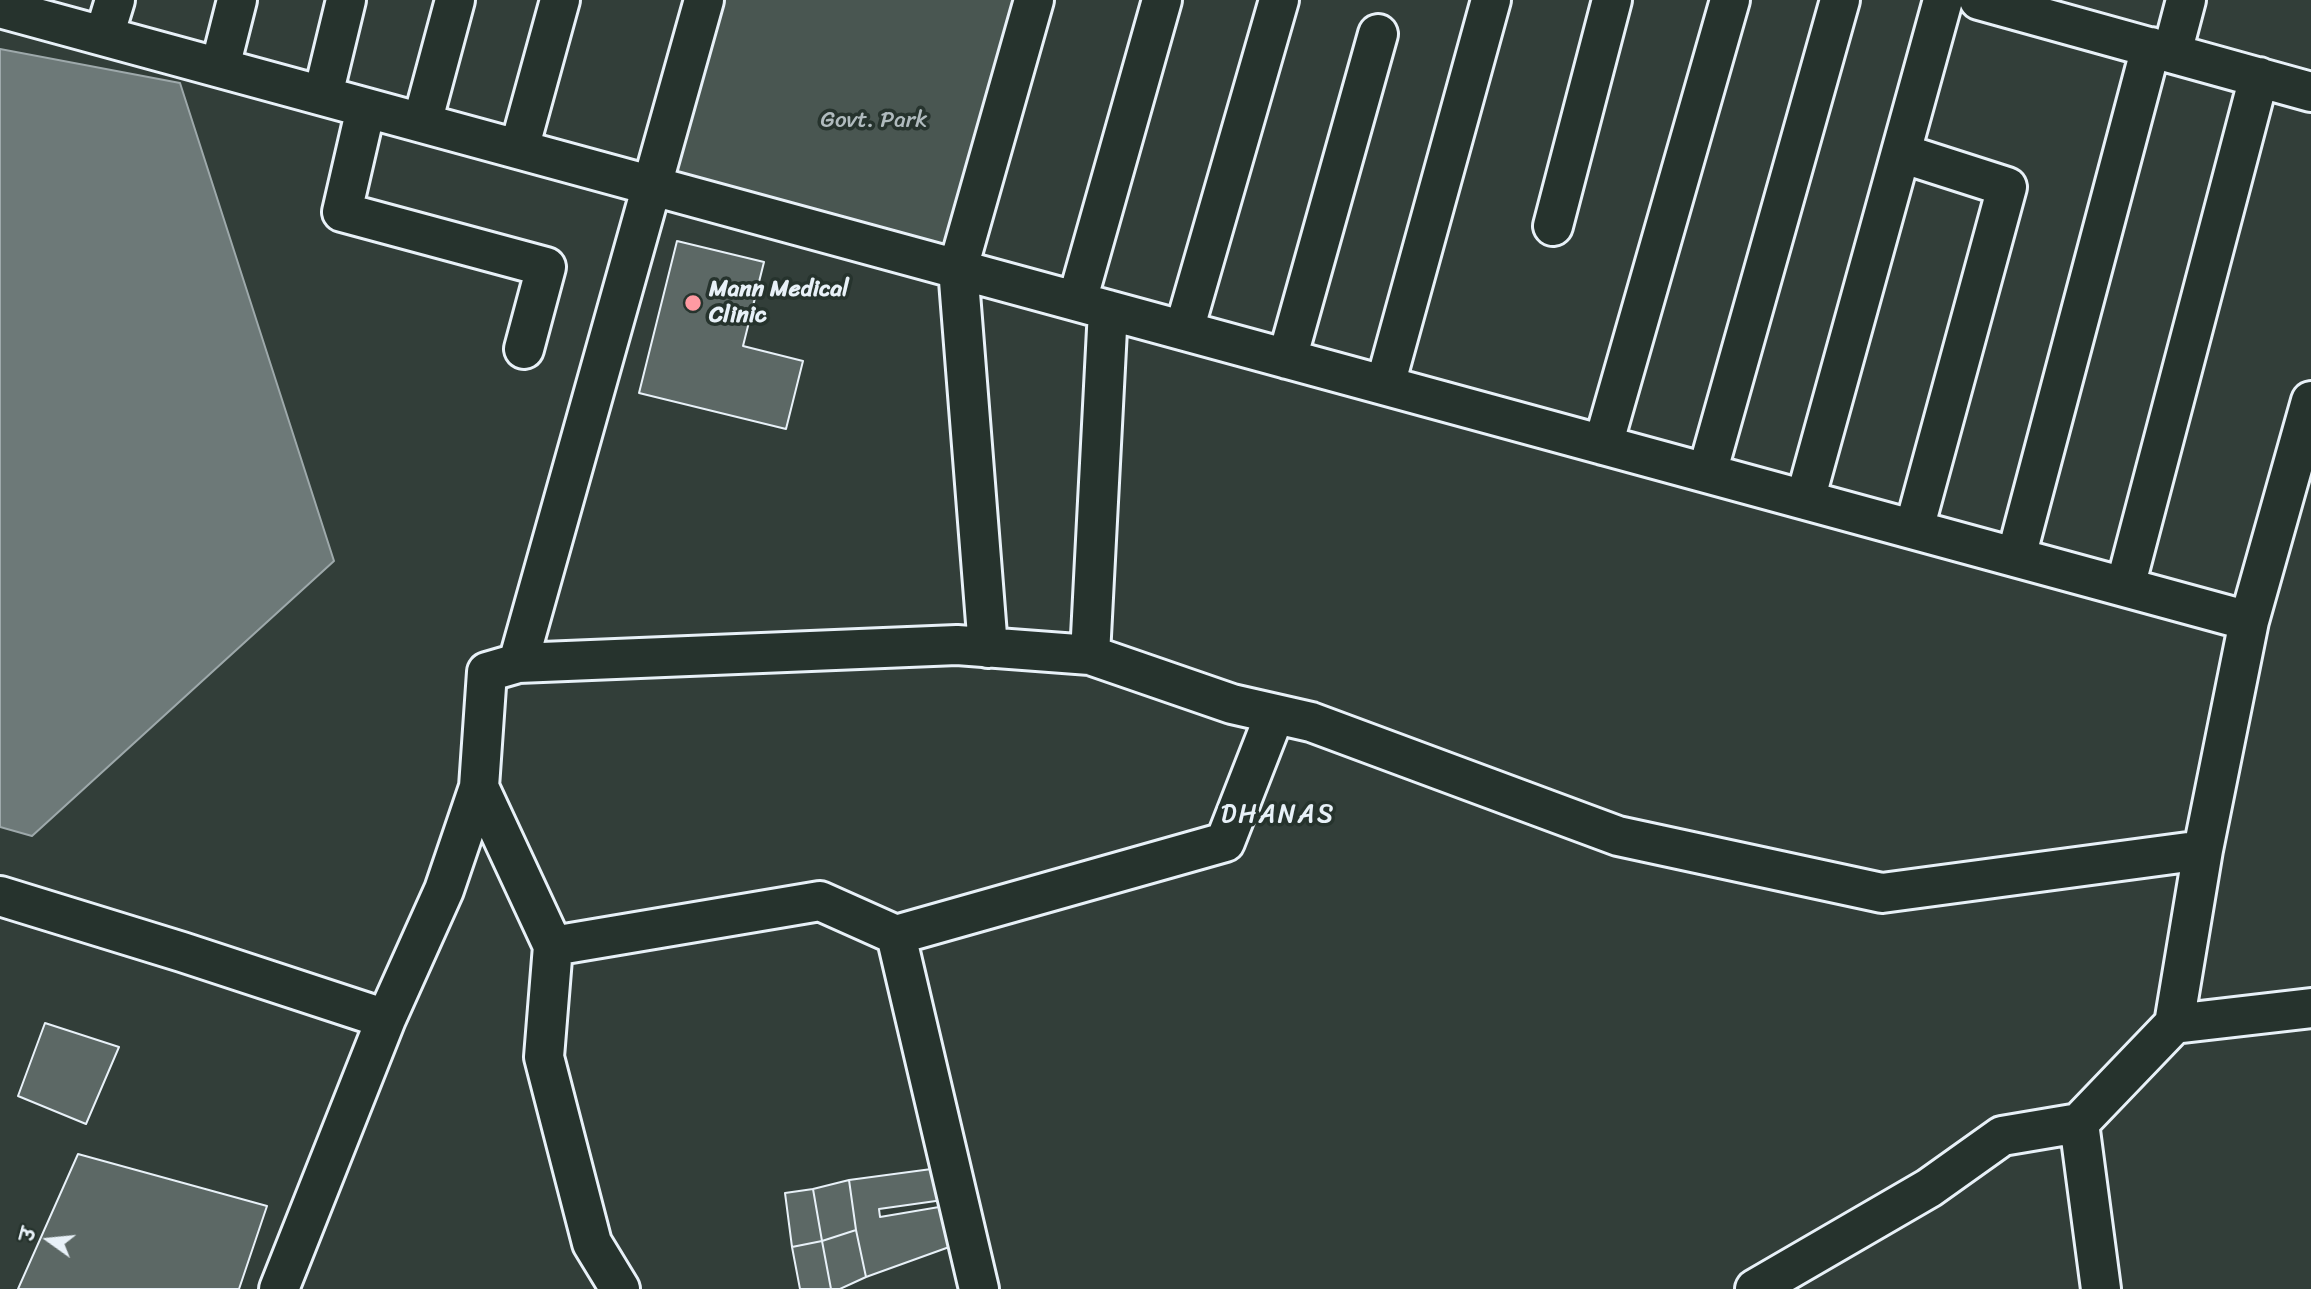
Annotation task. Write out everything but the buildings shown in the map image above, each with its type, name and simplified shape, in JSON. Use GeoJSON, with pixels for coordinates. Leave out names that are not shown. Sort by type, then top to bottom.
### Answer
{"type":"FeatureCollection","features":[{"type":"Feature","properties":{"kind":"street"},"geometry":{"type":"LineString","coordinates":[[220,67],[237,0]]}},
{"type":"Feature","properties":{"kind":"street"},"geometry":{"type":"LineString","coordinates":[[323,96],[346,0]]}},
{"type":"Feature","properties":{"kind":"street"},"geometry":{"type":"LineString","coordinates":[[422,122],[455,0]]}},
{"type":"Feature","properties":{"kind":"street"},"geometry":{"type":"LineString","coordinates":[[520,149],[561,0]]}},
{"type":"Feature","properties":{"kind":"street"},"geometry":{"type":"LineString","coordinates":[[279,1289],[386,1019],[443,890],[479,787],[502,668],[652,185],[704,0]]}},
{"type":"Feature","properties":{"kind":"street"},"geometry":{"type":"LineString","coordinates":[[988,648],[958,268],[1034,0]]}},
{"type":"Feature","properties":{"kind":"street"},"geometry":{"type":"LineString","coordinates":[[1090,655],[1092,305],[1162,0]]}},
{"type":"Feature","properties":{"kind":"street"},"geometry":{"type":"LineString","coordinates":[[1184,330],[1279,0]]}},
{"type":"Feature","properties":{"kind":"street"},"geometry":{"type":"LineString","coordinates":[[1385,385],[1491,0]]}},
{"type":"Feature","properties":{"kind":"street"},"geometry":{"type":"LineString","coordinates":[[1553,226],[1612,0]]}},
{"type":"Feature","properties":{"kind":"street"},"geometry":{"type":"LineString","coordinates":[[1603,445],[1730,0]]}},
{"type":"Feature","properties":{"kind":"street"},"geometry":{"type":"LineString","coordinates":[[1707,473],[1840,0]]}},
{"type":"Feature","properties":{"kind":"street"},"geometry":{"type":"LineString","coordinates":[[1805,499],[1943,0]]}},
{"type":"Feature","properties":{"kind":"street"},"geometry":{"type":"LineString","coordinates":[[1979,0],[2311,92]]}},
{"type":"Feature","properties":{"kind":"street"},"geometry":{"type":"LineString","coordinates":[[2016,557],[2162,50],[2186,0]]}},
{"type":"Feature","properties":{"kind":"street"},"geometry":{"type":"LineString","coordinates":[[2,5],[109,18],[220,67],[2249,621]]}},
{"type":"Feature","properties":{"kind":"street"},"geometry":{"type":"LineString","coordinates":[[1287,359],[1378,34]]}},
{"type":"Feature","properties":{"kind":"street"},"geometry":{"type":"LineString","coordinates":[[2125,587],[2259,77]]}},
{"type":"Feature","properties":{"kind":"street"},"geometry":{"type":"LineString","coordinates":[[366,108],[342,212],[546,267],[524,349]]}},
{"type":"Feature","properties":{"kind":"street"},"geometry":{"type":"LineString","coordinates":[[1901,153],[2007,187],[1914,530]]}},
{"type":"Feature","properties":{"kind":"street"},"geometry":{"type":"LineString","coordinates":[[1755,1289],[1929,1188],[2002,1136],[2078,1123],[2174,1024],[2203,850],[2249,621],[2311,401]]}},
{"type":"Feature","properties":{"kind":"street"},"geometry":{"type":"LineString","coordinates":[[502,668],[957,645],[1090,655],[1232,704],[1311,722],[1618,836],[1882,893],[2203,850]]}},
{"type":"Feature","properties":{"kind":"street"},"geometry":{"type":"LineString","coordinates":[[553,946],[820,901],[895,935],[1225,842],[1275,714]]}},
{"type":"Feature","properties":{"kind":"street"},"geometry":{"type":"LineString","coordinates":[[479,787],[553,946],[544,1058],[592,1242],[611,1287]]}},
{"type":"Feature","properties":{"kind":"street"},"geometry":{"type":"LineString","coordinates":[[0,896],[386,1019]]}},
{"type":"Feature","properties":{"kind":"street"},"geometry":{"type":"LineString","coordinates":[[895,935],[979,1289]]}},
{"type":"Feature","properties":{"kind":"street"},"geometry":{"type":"LineString","coordinates":[[2174,1024],[2311,1008]]}},
{"type":"Feature","properties":{"kind":"street"},"geometry":{"type":"LineString","coordinates":[[2078,1123],[2101,1289]]}},
{"type":"Feature","properties":{"kind":"green space","name":"Govt. Park"},"geometry":{"type":"Polygon","coordinates":[[[718,0],[1034,0],[958,268],[666,189],[718,0]]]}},
{"type":"Feature","properties":{"kind":"shaded area"},"geometry":{"type":"Polygon","coordinates":[[[0,49],[180,83],[334,561],[32,836],[0,827],[0,49]]]}},
{"type":"Feature","properties":{"kind":"place","name":"Mann Medical Clinic"},"geometry":{"type":"Point","coordinates":[693,303]}},
{"type":"Feature","properties":{"kind":"district","name":"DHANAS"},"geometry":{"type":"Point","coordinates":[1278,815]}}]}
